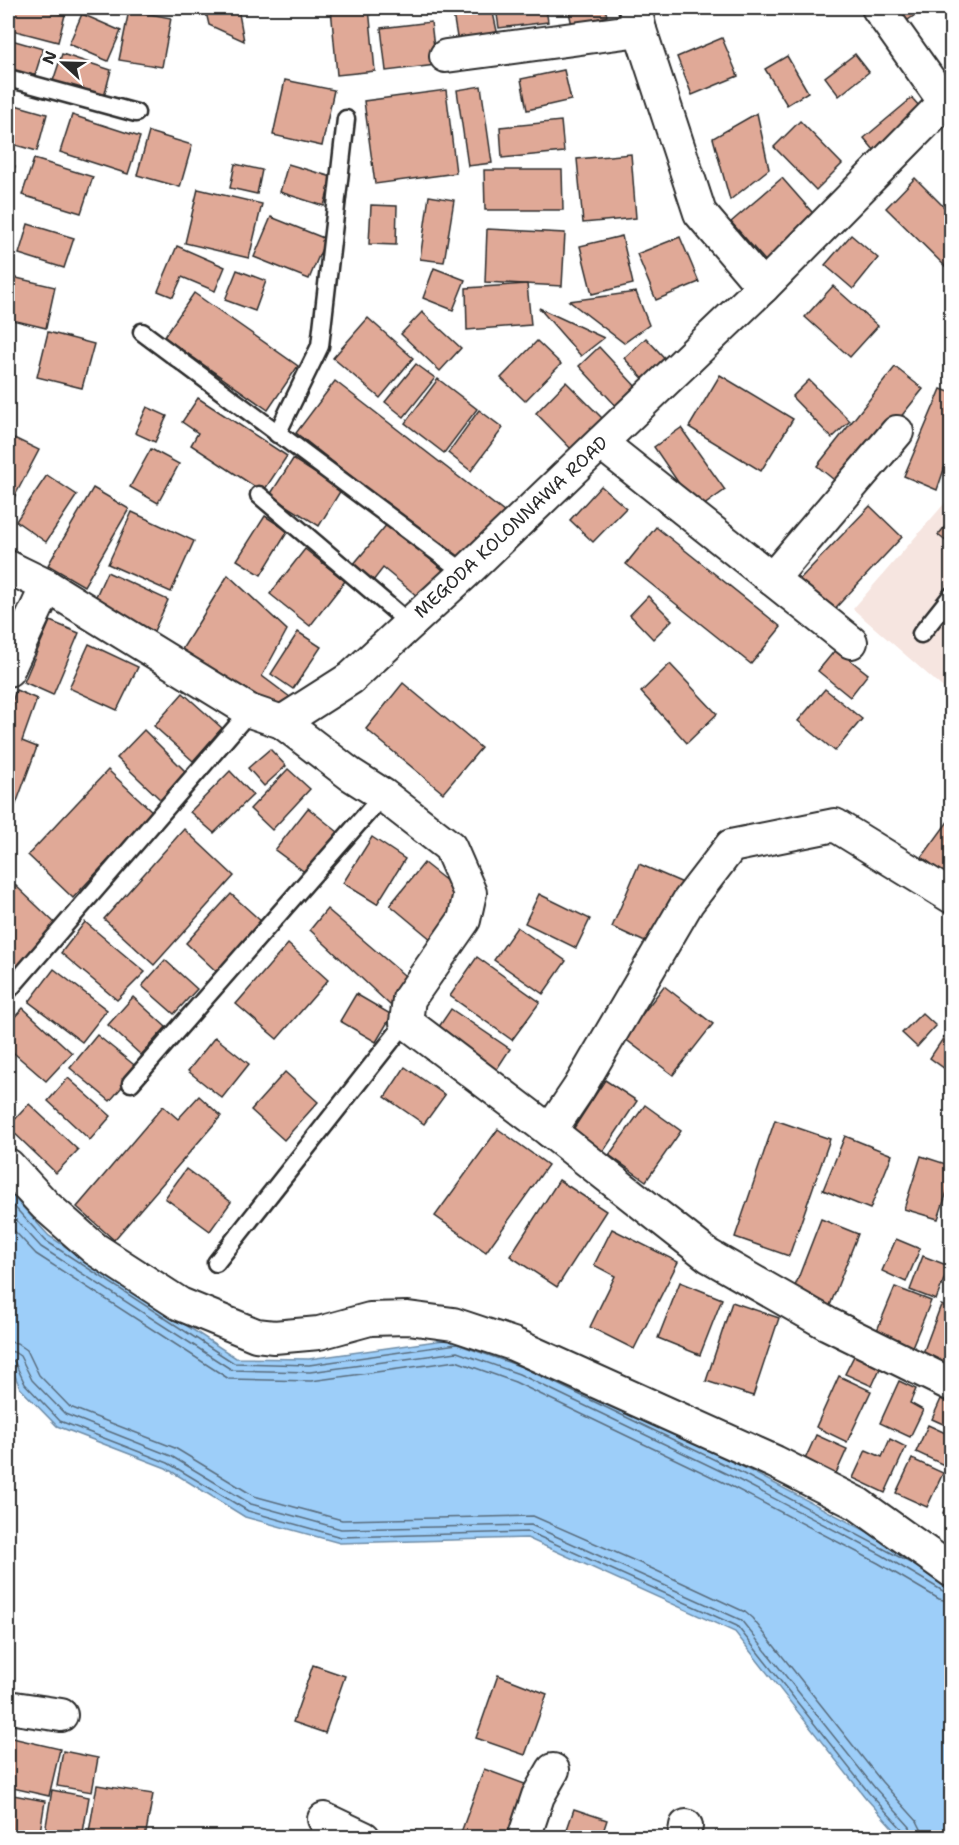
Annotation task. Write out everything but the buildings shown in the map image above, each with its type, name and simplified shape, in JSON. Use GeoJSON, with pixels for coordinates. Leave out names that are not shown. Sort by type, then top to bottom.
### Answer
{"type":"FeatureCollection","features":[{"type":"Feature","properties":{"kind":"street"},"geometry":{"type":"LineString","coordinates":[[878,8],[948,98]]}},
{"type":"Feature","properties":{"kind":"street"},"geometry":{"type":"LineString","coordinates":[[446,56],[637,19],[700,213],[763,287]]}},
{"type":"Feature","properties":{"kind":"street","name":"MEGODA KOLONNAWA ROAD"},"geometry":{"type":"LineString","coordinates":[[282,722],[351,678],[465,573],[763,287],[948,98]]}},
{"type":"Feature","properties":{"kind":"street"},"geometry":{"type":"LineString","coordinates":[[772,579],[897,432]]}},
{"type":"Feature","properties":{"kind":"street"},"geometry":{"type":"LineString","coordinates":[[601,442],[851,642]]}},
{"type":"Feature","properties":{"kind":"street"},"geometry":{"type":"LineString","coordinates":[[8,567],[47,586],[250,711],[282,722],[450,847],[470,893],[464,920],[409,999],[406,1022],[710,1256],[828,1324],[951,1385]]}},
{"type":"Feature","properties":{"kind":"street"},"geometry":{"type":"LineString","coordinates":[[8,670],[47,586]]}},
{"type":"Feature","properties":{"kind":"street"},"geometry":{"type":"LineString","coordinates":[[550,1131],[579,1088],[688,902],[731,846],[835,825],[951,897]]}},
{"type":"Feature","properties":{"kind":"street"},"geometry":{"type":"LineString","coordinates":[[8,1165],[46,1206],[95,1249],[180,1304],[256,1335],[274,1337],[319,1332],[370,1319],[408,1318],[453,1324],[513,1344],[775,1462],[858,1504],[951,1571]]}},
{"type":"Feature","properties":{"kind":"street"},"geometry":{"type":"LineString","coordinates":[[8,1707],[61,1715]]}},
{"type":"Feature","properties":{"kind":"street"},"geometry":{"type":"LineString","coordinates":[[524,1838],[538,1796],[554,1770]]}},
{"type":"Feature","properties":{"kind":"street"},"geometry":{"type":"LineString","coordinates":[[324,1819],[364,1838]]}},
{"type":"Feature","properties":{"kind":"lane"},"geometry":{"type":"LineString","coordinates":[[8,78],[136,113]]}},
{"type":"Feature","properties":{"kind":"lane"},"geometry":{"type":"LineString","coordinates":[[277,434],[320,346],[345,119]]}},
{"type":"Feature","properties":{"kind":"lane"},"geometry":{"type":"LineString","coordinates":[[142,332],[465,573]]}},
{"type":"Feature","properties":{"kind":"lane"},"geometry":{"type":"LineString","coordinates":[[259,495],[409,623]]}},
{"type":"Feature","properties":{"kind":"lane"},"geometry":{"type":"LineString","coordinates":[[921,634],[951,595]]}},
{"type":"Feature","properties":{"kind":"lane"},"geometry":{"type":"LineString","coordinates":[[8,992],[250,711]]}},
{"type":"Feature","properties":{"kind":"lane"},"geometry":{"type":"LineString","coordinates":[[131,1083],[383,795]]}},
{"type":"Feature","properties":{"kind":"lane"},"geometry":{"type":"LineString","coordinates":[[216,1263],[406,1022]]}},
{"type":"Feature","properties":{"kind":"shaded area"},"geometry":{"type":"Polygon","coordinates":[[[951,496],[951,691],[949,693],[853,609],[951,496]]]}},
{"type":"Feature","properties":{"kind":"water"},"geometry":{"type":"Polygon","coordinates":[[[8,1191],[49,1236],[236,1358],[309,1359],[458,1338],[524,1362],[739,1465],[889,1543],[951,1580],[951,1837],[901,1837],[865,1797],[735,1632],[527,1538],[340,1543],[245,1517],[166,1468],[57,1426],[20,1388],[8,1359],[8,1191]]]}}]}
